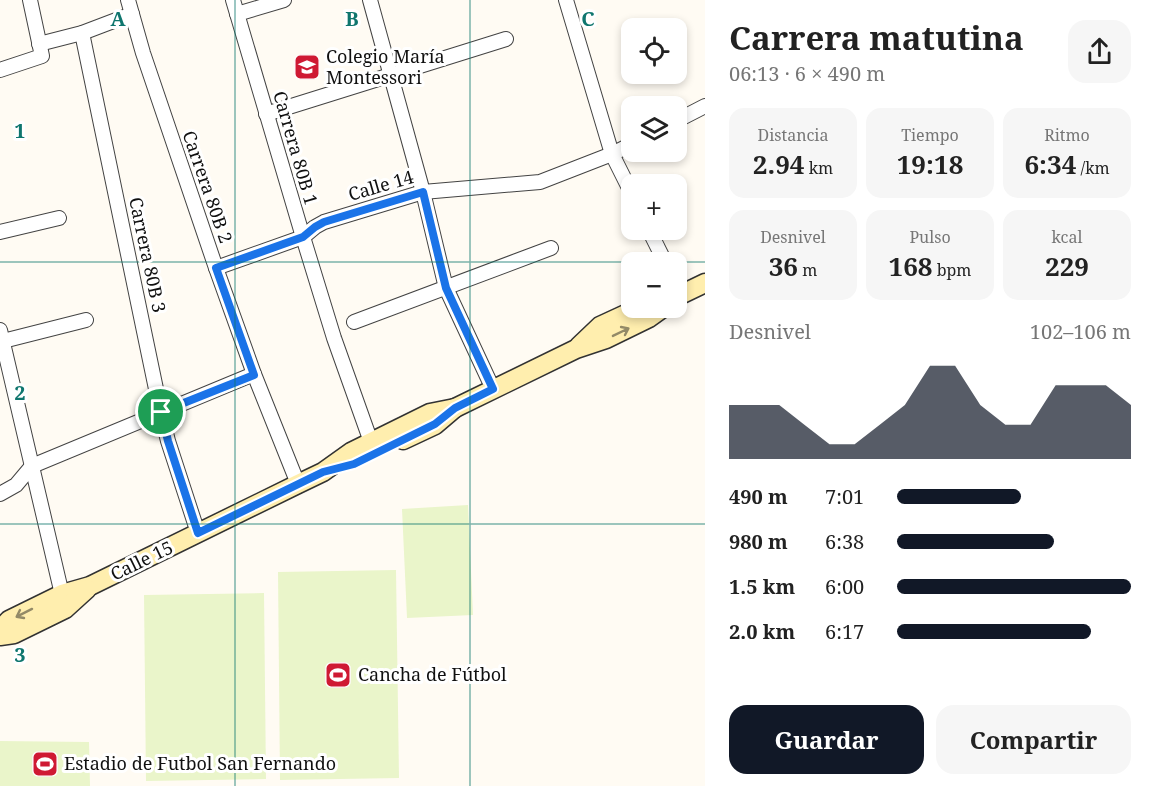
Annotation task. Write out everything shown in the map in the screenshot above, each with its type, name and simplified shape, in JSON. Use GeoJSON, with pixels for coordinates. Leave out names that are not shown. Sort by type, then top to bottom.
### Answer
{"type":"FeatureCollection","features":[{"type":"Feature","properties":{"kind":"street"},"geometry":{"type":"LineString","coordinates":[[30,0],[41,50]]}},
{"type":"Feature","properties":{"kind":"street","name":"Carrera 80B 2"},"geometry":{"type":"LineString","coordinates":[[128,0],[143,53],[216,268],[254,375],[298,484]]}},
{"type":"Feature","properties":{"kind":"street","name":"Carrera 80B 1"},"geometry":{"type":"LineString","coordinates":[[233,0],[334,338],[371,442]]}},
{"type":"Feature","properties":{"kind":"street"},"geometry":{"type":"LineString","coordinates":[[237,14],[284,0]]}},
{"type":"Feature","properties":{"kind":"street"},"geometry":{"type":"LineString","coordinates":[[370,0],[423,192],[446,288],[493,389]]}},
{"type":"Feature","properties":{"kind":"street"},"geometry":{"type":"LineString","coordinates":[[566,0],[612,154],[622,174]]}},
{"type":"Feature","properties":{"kind":"street"},"geometry":{"type":"LineString","coordinates":[[0,70],[41,50],[132,14]]}},
{"type":"Feature","properties":{"kind":"street","name":"Carrera 80B 3"},"geometry":{"type":"LineString","coordinates":[[82,33],[161,412],[198,533]]}},
{"type":"Feature","properties":{"kind":"street"},"geometry":{"type":"LineString","coordinates":[[266,114],[506,39]]}},
{"type":"Feature","properties":{"kind":"street"},"geometry":{"type":"LineString","coordinates":[[687,115],[705,106]]}},
{"type":"Feature","properties":{"kind":"street","name":"Calle 14"},"geometry":{"type":"LineString","coordinates":[[216,268],[303,237],[324,222],[423,192],[540,182],[621,150]]}},
{"type":"Feature","properties":{"kind":"street"},"geometry":{"type":"LineString","coordinates":[[0,232],[59,218]]}},
{"type":"Feature","properties":{"kind":"street"},"geometry":{"type":"LineString","coordinates":[[354,322],[551,248]]}},
{"type":"Feature","properties":{"kind":"street"},"geometry":{"type":"LineString","coordinates":[[687,290],[705,283]]}},
{"type":"Feature","properties":{"kind":"street","name":"Calle 15"},"geometry":{"type":"LineString","coordinates":[[576,349],[600,326],[621,316]]}},
{"type":"Feature","properties":{"kind":"street","name":"Calle 15"},"geometry":{"type":"LineString","coordinates":[[323,472],[354,464],[435,424],[455,408],[493,389],[576,349],[606,339],[649,318]]}},
{"type":"Feature","properties":{"kind":"street"},"geometry":{"type":"LineString","coordinates":[[64,601],[1,336],[86,320]]}},
{"type":"Feature","properties":{"kind":"street"},"geometry":{"type":"LineString","coordinates":[[0,494],[16,485],[32,466],[254,375]]}},
{"type":"Feature","properties":{"kind":"street","name":"Calle 15"},"geometry":{"type":"LineString","coordinates":[[0,636],[14,634],[90,586],[323,472],[351,452],[430,413],[455,408]]}},
{"type":"Feature","properties":{"kind":"street","name":"Calle 15"},"geometry":{"type":"LineString","coordinates":[[0,630],[9,620],[64,601]]}},
{"type":"Feature","properties":{"kind":"green space"},"geometry":{"type":"Polygon","coordinates":[[[468,505],[473,615],[407,618],[402,509],[468,505]]]}},
{"type":"Feature","properties":{"kind":"green space","name":"Cancha de Fútbol"},"geometry":{"type":"Polygon","coordinates":[[[396,570],[399,778],[280,780],[278,572],[396,570]]]}},
{"type":"Feature","properties":{"kind":"green space"},"geometry":{"type":"Polygon","coordinates":[[[264,593],[266,779],[146,781],[144,595],[264,593]]]}},
{"type":"Feature","properties":{"kind":"green space","name":"Estadio de Futbol San Fernando"},"geometry":{"type":"Polygon","coordinates":[[[0,741],[89,742],[90,786],[0,786],[0,741]]]}},
{"type":"Feature","properties":{"kind":"place","name":"Colegio María Montessori"},"geometry":{"type":"Point","coordinates":[307,67]}},
{"type":"Feature","properties":{"kind":"place","name":"Cancha de Fútbol"},"geometry":{"type":"Point","coordinates":[338,675]}},
{"type":"Feature","properties":{"kind":"place","name":"Estadio de Futbol San Fernando"},"geometry":{"type":"Point","coordinates":[45,764]}},
{"type":"Feature","properties":{"kind":"route"},"geometry":{"type":"LineString","coordinates":[[423,192],[446,288],[493,389],[455,408],[435,424],[354,464],[323,472],[198,533],[161,412],[254,375],[216,268],[303,237],[324,222],[423,192]]}}]}
